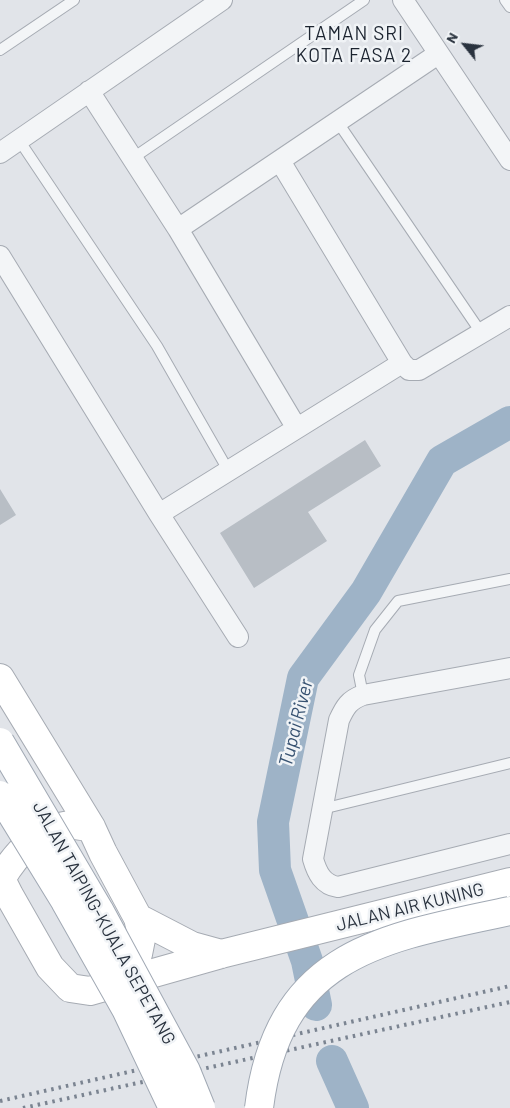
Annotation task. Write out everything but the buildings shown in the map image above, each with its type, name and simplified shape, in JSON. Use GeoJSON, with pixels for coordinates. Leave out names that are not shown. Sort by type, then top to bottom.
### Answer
{"type":"FeatureCollection","features":[{"type":"Feature","properties":{"kind":"main road"},"geometry":{"type":"LineString","coordinates":[[0,678],[92,828],[103,853],[138,918],[142,934],[138,954],[122,983],[90,991],[70,988],[50,967],[2,888],[10,864],[24,848],[40,836],[67,826],[74,825],[92,828]]}},
{"type":"Feature","properties":{"kind":"main road","name":"JALAN TAIPING-KUALA SEPETANG"},"geometry":{"type":"LineString","coordinates":[[0,742],[99,910],[186,1071],[201,1108]]}},
{"type":"Feature","properties":{"kind":"main road","name":"JALAN TAIPING-KUALA SEPETANG"},"geometry":{"type":"LineString","coordinates":[[0,795],[65,901],[121,1001],[173,1108]]}},
{"type":"Feature","properties":{"kind":"main road","name":"JALAN AIR KUNING"},"geometry":{"type":"LineString","coordinates":[[122,983],[221,954],[510,882]]}},
{"type":"Feature","properties":{"kind":"main road"},"geometry":{"type":"LineString","coordinates":[[259,1108],[264,1076],[272,1048],[284,1021],[302,995],[321,975],[370,947],[410,933],[510,910]]}},
{"type":"Feature","properties":{"kind":"main road"},"geometry":{"type":"LineString","coordinates":[[138,918],[192,946],[221,954]]}},
{"type":"Feature","properties":{"kind":"street"},"geometry":{"type":"LineString","coordinates":[[0,153],[222,0]]}},
{"type":"Feature","properties":{"kind":"street"},"geometry":{"type":"LineString","coordinates":[[403,0],[510,160]]}},
{"type":"Feature","properties":{"kind":"street"},"geometry":{"type":"LineString","coordinates":[[178,229],[438,54]]}},
{"type":"Feature","properties":{"kind":"street"},"geometry":{"type":"LineString","coordinates":[[90,91],[178,229],[296,427]]}},
{"type":"Feature","properties":{"kind":"street"},"geometry":{"type":"LineString","coordinates":[[280,161],[402,362],[409,370],[418,370],[510,316]]}},
{"type":"Feature","properties":{"kind":"street"},"geometry":{"type":"LineString","coordinates":[[0,256],[159,514],[238,637]]}},
{"type":"Feature","properties":{"kind":"street"},"geometry":{"type":"LineString","coordinates":[[159,514],[402,362]]}},
{"type":"Feature","properties":{"kind":"street"},"geometry":{"type":"LineString","coordinates":[[510,668],[362,695],[352,699],[344,707],[339,720],[313,859],[316,870],[323,880],[331,886],[338,887],[510,844]]}},
{"type":"Feature","properties":{"kind":"lane"},"geometry":{"type":"LineString","coordinates":[[0,50],[74,0]]}},
{"type":"Feature","properties":{"kind":"lane"},"geometry":{"type":"LineString","coordinates":[[133,158],[364,0]]}},
{"type":"Feature","properties":{"kind":"lane"},"geometry":{"type":"LineString","coordinates":[[505,0],[510,7]]}},
{"type":"Feature","properties":{"kind":"lane"},"geometry":{"type":"LineString","coordinates":[[337,121],[482,334]]}},
{"type":"Feature","properties":{"kind":"lane"},"geometry":{"type":"LineString","coordinates":[[19,140],[157,346],[228,470]]}},
{"type":"Feature","properties":{"kind":"lane"},"geometry":{"type":"LineString","coordinates":[[362,695],[359,675],[375,630],[398,602],[510,579]]}},
{"type":"Feature","properties":{"kind":"lane"},"geometry":{"type":"LineString","coordinates":[[322,809],[510,764]]}},
{"type":"Feature","properties":{"kind":"waterway","name":"Tupai River"},"geometry":{"type":"LineString","coordinates":[[316,1005],[307,961],[275,870],[273,822],[303,678],[366,592],[442,461],[510,422]]}},
{"type":"Feature","properties":{"kind":"waterway","name":"Tupai River"},"geometry":{"type":"LineString","coordinates":[[332,1061],[353,1108]]}},
{"type":"Feature","properties":{"kind":"railway"},"geometry":{"type":"LineString","coordinates":[[0,1101],[510,986]]}},
{"type":"Feature","properties":{"kind":"railway"},"geometry":{"type":"LineString","coordinates":[[23,1108],[510,1002]]}},
{"type":"Feature","properties":{"kind":"district","name":"TAMAN SRI KOTA FASA 2"},"geometry":{"type":"Point","coordinates":[354,45]}}]}
